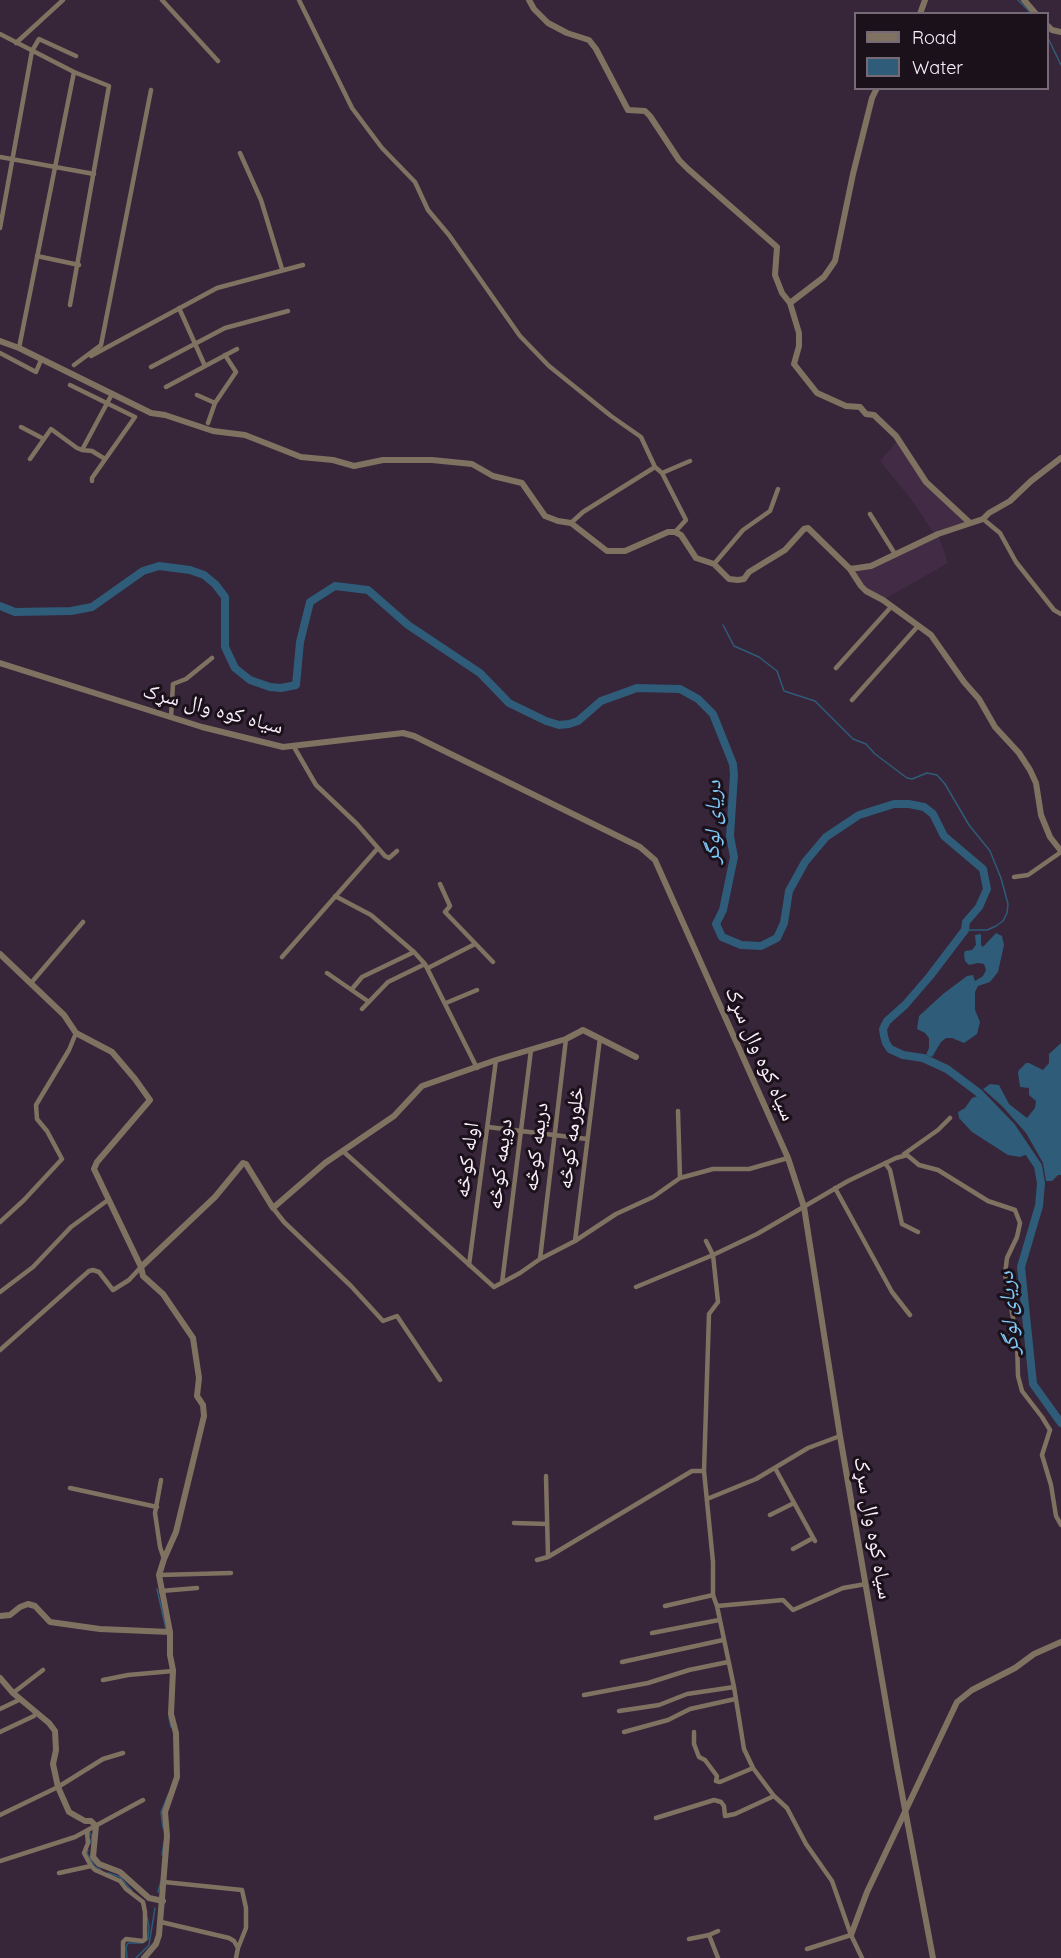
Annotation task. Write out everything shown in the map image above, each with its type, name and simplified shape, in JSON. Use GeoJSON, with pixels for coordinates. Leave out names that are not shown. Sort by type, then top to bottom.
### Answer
{"type":"FeatureCollection","features":[{"type":"Feature","properties":{"kind":"street"},"geometry":{"type":"LineString","coordinates":[[16,43],[63,0]]}},
{"type":"Feature","properties":{"kind":"street"},"geometry":{"type":"LineString","coordinates":[[162,0],[218,61]]}},
{"type":"Feature","properties":{"kind":"street"},"geometry":{"type":"LineString","coordinates":[[299,0],[352,108],[382,148],[415,182],[428,210],[449,235],[520,336],[549,366],[641,437],[655,467],[662,474],[686,520],[675,532]]}},
{"type":"Feature","properties":{"kind":"street"},"geometry":{"type":"LineString","coordinates":[[529,0],[534,9],[548,23],[567,33],[589,40],[628,110],[645,111],[679,160],[777,247],[775,275],[782,293],[790,303],[798,325],[800,339],[795,367],[817,393],[846,406],[860,407],[866,414],[874,415],[879,419],[896,436],[926,482],[970,523]]}},
{"type":"Feature","properties":{"kind":"street"},"geometry":{"type":"LineString","coordinates":[[1024,0],[1034,12]]}},
{"type":"Feature","properties":{"kind":"street"},"geometry":{"type":"LineString","coordinates":[[0,34],[74,72],[109,86],[79,265],[70,305]]}},
{"type":"Feature","properties":{"kind":"street"},"geometry":{"type":"LineString","coordinates":[[0,228],[32,51],[39,39],[76,56]]}},
{"type":"Feature","properties":{"kind":"street"},"geometry":{"type":"LineString","coordinates":[[19,348],[74,72]]}},
{"type":"Feature","properties":{"kind":"street"},"geometry":{"type":"LineString","coordinates":[[66,372],[101,345],[151,90]]}},
{"type":"Feature","properties":{"kind":"street"},"geometry":{"type":"LineString","coordinates":[[790,303],[824,277],[836,261],[853,174],[876,90]]}},
{"type":"Feature","properties":{"kind":"street"},"geometry":{"type":"LineString","coordinates":[[240,153],[261,200],[282,269]]}},
{"type":"Feature","properties":{"kind":"street"},"geometry":{"type":"LineString","coordinates":[[0,157],[94,174]]}},
{"type":"Feature","properties":{"kind":"street"},"geometry":{"type":"LineString","coordinates":[[37,256],[79,265]]}},
{"type":"Feature","properties":{"kind":"street"},"geometry":{"type":"LineString","coordinates":[[74,365],[217,288],[303,265]]}},
{"type":"Feature","properties":{"kind":"street"},"geometry":{"type":"LineString","coordinates":[[179,308],[206,366]]}},
{"type":"Feature","properties":{"kind":"street"},"geometry":{"type":"LineString","coordinates":[[151,367],[225,328],[288,310]]}},
{"type":"Feature","properties":{"kind":"street"},"geometry":{"type":"LineString","coordinates":[[0,341],[19,348],[151,413],[165,415],[213,431],[245,435],[308,458],[333,460],[354,466],[383,460],[432,460],[472,464],[493,476],[522,483],[545,516],[558,522],[571,523],[603,548],[612,552],[625,552],[668,532],[675,532],[681,535],[696,558],[714,564],[729,579],[744,579],[749,572],[785,550],[806,528],[850,569],[861,586],[931,635],[979,699],[995,727],[1019,753],[1033,776],[1041,815],[1050,837],[1061,852],[1028,875],[1014,878]]}},
{"type":"Feature","properties":{"kind":"street"},"geometry":{"type":"LineString","coordinates":[[166,387],[237,349]]}},
{"type":"Feature","properties":{"kind":"street"},"geometry":{"type":"LineString","coordinates":[[0,354],[36,372],[41,360]]}},
{"type":"Feature","properties":{"kind":"street"},"geometry":{"type":"LineString","coordinates":[[207,423],[215,404],[236,372],[225,355]]}},
{"type":"Feature","properties":{"kind":"street"},"geometry":{"type":"LineString","coordinates":[[70,385],[135,417],[92,481]]}},
{"type":"Feature","properties":{"kind":"street"},"geometry":{"type":"LineString","coordinates":[[82,450],[112,394]]}},
{"type":"Feature","properties":{"kind":"street"},"geometry":{"type":"LineString","coordinates":[[197,395],[215,404]]}},
{"type":"Feature","properties":{"kind":"street"},"geometry":{"type":"LineString","coordinates":[[21,428],[44,439]]}},
{"type":"Feature","properties":{"kind":"street"},"geometry":{"type":"LineString","coordinates":[[30,459],[51,429],[82,450],[92,451],[105,459]]}},
{"type":"Feature","properties":{"kind":"street"},"geometry":{"type":"LineString","coordinates":[[850,569],[871,566],[938,534],[983,519],[1010,501],[1061,458]]}},
{"type":"Feature","properties":{"kind":"street"},"geometry":{"type":"LineString","coordinates":[[662,474],[690,461]]}},
{"type":"Feature","properties":{"kind":"street"},"geometry":{"type":"LineString","coordinates":[[571,523],[584,512],[655,467]]}},
{"type":"Feature","properties":{"kind":"street"},"geometry":{"type":"LineString","coordinates":[[714,564],[743,530],[770,511],[778,489]]}},
{"type":"Feature","properties":{"kind":"street"},"geometry":{"type":"LineString","coordinates":[[870,514],[895,554]]}},
{"type":"Feature","properties":{"kind":"street"},"geometry":{"type":"LineString","coordinates":[[983,519],[1000,533],[1016,562],[1054,610],[1061,614]]}},
{"type":"Feature","properties":{"kind":"street"},"geometry":{"type":"LineString","coordinates":[[836,668],[891,607]]}},
{"type":"Feature","properties":{"kind":"street"},"geometry":{"type":"LineString","coordinates":[[852,700],[918,626]]}},
{"type":"Feature","properties":{"kind":"street"},"geometry":{"type":"LineString","coordinates":[[171,717],[173,684],[195,674],[212,658]]}},
{"type":"Feature","properties":{"kind":"street","name":"سیاه کوه وال سړک"},"geometry":{"type":"LineString","coordinates":[[0,663],[171,717],[270,745],[294,747],[403,734],[414,736],[648,853],[659,867],[788,1158],[804,1207],[840,1436],[933,1958]]}},
{"type":"Feature","properties":{"kind":"street"},"geometry":{"type":"LineString","coordinates":[[294,747],[316,785],[357,824],[378,848],[389,858],[397,851]]}},
{"type":"Feature","properties":{"kind":"street"},"geometry":{"type":"LineString","coordinates":[[282,957],[378,848]]}},
{"type":"Feature","properties":{"kind":"street"},"geometry":{"type":"LineString","coordinates":[[440,884],[450,906],[445,912],[493,962]]}},
{"type":"Feature","properties":{"kind":"street"},"geometry":{"type":"LineString","coordinates":[[334,896],[371,915],[414,952],[426,966],[477,1068]]}},
{"type":"Feature","properties":{"kind":"street"},"geometry":{"type":"LineString","coordinates":[[31,984],[83,922]]}},
{"type":"Feature","properties":{"kind":"street"},"geometry":{"type":"LineString","coordinates":[[362,1010],[388,982],[475,944]]}},
{"type":"Feature","properties":{"kind":"street"},"geometry":{"type":"LineString","coordinates":[[352,989],[362,977],[414,952]]}},
{"type":"Feature","properties":{"kind":"street"},"geometry":{"type":"LineString","coordinates":[[0,954],[64,1015],[76,1033],[112,1052],[150,1100],[97,1162],[94,1169],[141,1267],[143,1276],[163,1294],[193,1338],[199,1378],[197,1396],[203,1405],[204,1416],[176,1533],[159,1575],[173,1671],[171,1714],[176,1733],[177,1777],[165,1812],[167,1836],[161,1922],[156,1944],[144,1958]]}},
{"type":"Feature","properties":{"kind":"street"},"geometry":{"type":"LineString","coordinates":[[327,973],[369,1002]]}},
{"type":"Feature","properties":{"kind":"street"},"geometry":{"type":"LineString","coordinates":[[446,1003],[477,990]]}},
{"type":"Feature","properties":{"kind":"street"},"geometry":{"type":"LineString","coordinates":[[273,1208],[325,1163],[394,1116],[422,1086],[566,1039],[583,1030],[636,1056]]}},
{"type":"Feature","properties":{"kind":"street"},"geometry":{"type":"LineString","coordinates":[[0,1222],[62,1159],[47,1131],[37,1119],[36,1105],[69,1050],[76,1033]]}},
{"type":"Feature","properties":{"kind":"street","name":"څلورمه کوڅه"},"geometry":{"type":"LineString","coordinates":[[575,1241],[600,1038]]}},
{"type":"Feature","properties":{"kind":"street","name":"دریمه کوڅه"},"geometry":{"type":"LineString","coordinates":[[540,1259],[566,1039]]}},
{"type":"Feature","properties":{"kind":"street","name":"دویمه کوڅه"},"geometry":{"type":"LineString","coordinates":[[502,1282],[531,1050]]}},
{"type":"Feature","properties":{"kind":"street","name":"اوله کوڅه"},"geometry":{"type":"LineString","coordinates":[[469,1265],[496,1060]]}},
{"type":"Feature","properties":{"kind":"street"},"geometry":{"type":"LineString","coordinates":[[678,1111],[681,1178]]}},
{"type":"Feature","properties":{"kind":"street"},"geometry":{"type":"LineString","coordinates":[[636,1287],[757,1234],[835,1188],[896,1158],[938,1130],[950,1118]]}},
{"type":"Feature","properties":{"kind":"street"},"geometry":{"type":"LineString","coordinates":[[488,1127],[587,1139]]}},
{"type":"Feature","properties":{"kind":"street"},"geometry":{"type":"LineString","coordinates":[[344,1152],[492,1286],[575,1241],[616,1214],[653,1197],[681,1178],[713,1169],[749,1169],[788,1158]]}},
{"type":"Feature","properties":{"kind":"street"},"geometry":{"type":"LineString","coordinates":[[896,1158],[908,1155],[919,1165],[938,1170],[988,1201],[1015,1210],[1020,1223],[1017,1237],[1007,1258],[1005,1274],[1017,1340],[1018,1376],[1022,1392],[1050,1430],[1042,1455],[1051,1485],[1056,1516],[1061,1525]]}},
{"type":"Feature","properties":{"kind":"street"},"geometry":{"type":"LineString","coordinates":[[0,1350],[89,1271],[99,1272],[113,1290],[129,1280],[215,1197],[243,1164],[246,1164],[284,1222],[351,1286],[383,1321],[397,1316],[440,1380]]}},
{"type":"Feature","properties":{"kind":"street"},"geometry":{"type":"LineString","coordinates":[[885,1164],[890,1170],[902,1224],[918,1232]]}},
{"type":"Feature","properties":{"kind":"street"},"geometry":{"type":"LineString","coordinates":[[835,1188],[892,1292],[910,1315]]}},
{"type":"Feature","properties":{"kind":"street"},"geometry":{"type":"LineString","coordinates":[[0,1292],[33,1267],[71,1227],[108,1200]]}},
{"type":"Feature","properties":{"kind":"street"},"geometry":{"type":"LineString","coordinates":[[706,1241],[713,1255],[717,1302],[709,1314],[708,1324],[704,1471],[713,1562],[712,1595],[717,1606],[734,1687],[744,1749],[753,1768],[774,1796],[787,1808],[806,1844],[832,1881],[850,1935],[862,1958]]}},
{"type":"Feature","properties":{"kind":"street"},"geometry":{"type":"LineString","coordinates":[[707,1499],[756,1479],[808,1448],[840,1436]]}},
{"type":"Feature","properties":{"kind":"street"},"geometry":{"type":"LineString","coordinates":[[775,1468],[814,1539],[793,1549]]}},
{"type":"Feature","properties":{"kind":"street"},"geometry":{"type":"LineString","coordinates":[[537,1560],[548,1557],[693,1472],[704,1471]]}},
{"type":"Feature","properties":{"kind":"street"},"geometry":{"type":"LineString","coordinates":[[546,1476],[548,1557]]}},
{"type":"Feature","properties":{"kind":"street"},"geometry":{"type":"LineString","coordinates":[[161,1480],[156,1513],[160,1547],[164,1559]]}},
{"type":"Feature","properties":{"kind":"street"},"geometry":{"type":"LineString","coordinates":[[70,1488],[157,1507]]}},
{"type":"Feature","properties":{"kind":"street"},"geometry":{"type":"LineString","coordinates":[[770,1515],[794,1503]]}},
{"type":"Feature","properties":{"kind":"street"},"geometry":{"type":"LineString","coordinates":[[514,1523],[547,1524]]}},
{"type":"Feature","properties":{"kind":"street"},"geometry":{"type":"LineString","coordinates":[[159,1575],[231,1573]]}},
{"type":"Feature","properties":{"kind":"street"},"geometry":{"type":"LineString","coordinates":[[717,1606],[783,1600],[793,1610],[843,1588],[866,1584]]}},
{"type":"Feature","properties":{"kind":"street"},"geometry":{"type":"LineString","coordinates":[[161,1591],[197,1588]]}},
{"type":"Feature","properties":{"kind":"street"},"geometry":{"type":"LineString","coordinates":[[664,1606],[712,1595]]}},
{"type":"Feature","properties":{"kind":"street"},"geometry":{"type":"LineString","coordinates":[[0,1616],[10,1615],[28,1604],[35,1606],[50,1622],[100,1629],[167,1632]]}},
{"type":"Feature","properties":{"kind":"street"},"geometry":{"type":"LineString","coordinates":[[652,1633],[719,1620]]}},
{"type":"Feature","properties":{"kind":"street"},"geometry":{"type":"LineString","coordinates":[[622,1662],[723,1640]]}},
{"type":"Feature","properties":{"kind":"street"},"geometry":{"type":"LineString","coordinates":[[850,1935],[867,1892],[957,1702],[972,1690],[1016,1668],[1034,1654],[1061,1642]]}},
{"type":"Feature","properties":{"kind":"street"},"geometry":{"type":"LineString","coordinates":[[584,1695],[648,1683],[689,1670],[728,1662]]}},
{"type":"Feature","properties":{"kind":"street"},"geometry":{"type":"LineString","coordinates":[[13,1693],[43,1670]]}},
{"type":"Feature","properties":{"kind":"street"},"geometry":{"type":"LineString","coordinates":[[103,1680],[173,1671]]}},
{"type":"Feature","properties":{"kind":"street"},"geometry":{"type":"LineString","coordinates":[[0,1678],[55,1731],[56,1750],[53,1764],[58,1786],[69,1812],[85,1821],[91,1821],[96,1826]]}},
{"type":"Feature","properties":{"kind":"street"},"geometry":{"type":"LineString","coordinates":[[619,1711],[659,1705],[687,1694],[734,1687]]}},
{"type":"Feature","properties":{"kind":"street"},"geometry":{"type":"LineString","coordinates":[[0,1709],[21,1699]]}},
{"type":"Feature","properties":{"kind":"street"},"geometry":{"type":"LineString","coordinates":[[624,1732],[668,1720],[690,1709],[735,1699]]}},
{"type":"Feature","properties":{"kind":"street"},"geometry":{"type":"LineString","coordinates":[[0,1732],[36,1713]]}},
{"type":"Feature","properties":{"kind":"street"},"geometry":{"type":"LineString","coordinates":[[694,1732],[694,1744],[699,1757],[705,1760],[717,1776],[716,1781],[720,1782],[753,1768]]}},
{"type":"Feature","properties":{"kind":"street"},"geometry":{"type":"LineString","coordinates":[[0,1815],[58,1786],[103,1759],[123,1753]]}},
{"type":"Feature","properties":{"kind":"street"},"geometry":{"type":"LineString","coordinates":[[656,1818],[716,1800],[724,1806],[725,1816],[735,1814],[774,1796]]}},
{"type":"Feature","properties":{"kind":"street"},"geometry":{"type":"LineString","coordinates":[[0,1861],[75,1838],[143,1800]]}},
{"type":"Feature","properties":{"kind":"street"},"geometry":{"type":"LineString","coordinates":[[96,1826],[93,1857],[99,1864],[120,1872],[149,1898],[163,1901]]}},
{"type":"Feature","properties":{"kind":"street"},"geometry":{"type":"LineString","coordinates":[[87,1832],[88,1843],[84,1853],[91,1866],[120,1881],[126,1889],[143,1902],[146,1939],[142,1941],[126,1938],[123,1942],[123,1958]]}},
{"type":"Feature","properties":{"kind":"street"},"geometry":{"type":"LineString","coordinates":[[59,1873],[91,1866]]}},
{"type":"Feature","properties":{"kind":"street"},"geometry":{"type":"LineString","coordinates":[[164,1882],[242,1890],[246,1908],[246,1928],[236,1958]]}},
{"type":"Feature","properties":{"kind":"street"},"geometry":{"type":"LineString","coordinates":[[161,1922],[229,1938],[238,1948]]}},
{"type":"Feature","properties":{"kind":"street"},"geometry":{"type":"LineString","coordinates":[[689,1939],[718,1931]]}},
{"type":"Feature","properties":{"kind":"street"},"geometry":{"type":"LineString","coordinates":[[710,1935],[718,1958]]}},
{"type":"Feature","properties":{"kind":"street"},"geometry":{"type":"LineString","coordinates":[[807,1949],[850,1935]]}},
{"type":"Feature","properties":{"kind":"shaded area"},"geometry":{"type":"Polygon","coordinates":[[[898,440],[920,471],[970,523],[938,534],[948,563],[883,600],[873,596],[850,569],[859,568],[935,535],[911,499],[880,461],[898,440]]]}},
{"type":"Feature","properties":{"kind":"water"},"geometry":{"type":"Polygon","coordinates":[[[996,933],[1002,936],[1004,945],[998,972],[990,982],[978,986],[975,992],[975,1010],[980,1022],[977,1034],[964,1043],[946,1038],[932,1057],[926,1055],[929,1038],[917,1029],[919,1016],[967,976],[973,975],[975,981],[983,976],[986,970],[984,964],[969,965],[965,961],[964,954],[976,945],[975,935],[981,934],[983,947],[996,933]]]}},
{"type":"Feature","properties":{"kind":"water"},"geometry":{"type":"Polygon","coordinates":[[[1061,1043],[1061,1175],[1052,1181],[1046,1181],[1043,1163],[1026,1133],[983,1089],[990,1084],[999,1085],[1009,1104],[1027,1118],[1035,1108],[1036,1101],[1029,1095],[1029,1088],[1020,1087],[1019,1070],[1029,1063],[1043,1070],[1049,1063],[1049,1054],[1061,1043]]]}},
{"type":"Feature","properties":{"kind":"water"},"geometry":{"type":"Polygon","coordinates":[[[978,1096],[999,1114],[1028,1154],[1020,1157],[1008,1155],[972,1132],[959,1118],[958,1112],[965,1108],[972,1098],[978,1096]]]}},
{"type":"Feature","properties":{"kind":"waterway"},"geometry":{"type":"LineString","coordinates":[[1018,0],[1030,12]]}},
{"type":"Feature","properties":{"kind":"waterway"},"geometry":{"type":"LineString","coordinates":[[1049,40],[1061,65]]}},
{"type":"Feature","properties":{"kind":"waterway","name":"دریای لوگر"},"geometry":{"type":"LineString","coordinates":[[0,606],[15,612],[71,611],[92,607],[143,571],[159,566],[190,570],[204,575],[225,597],[225,647],[235,668],[250,680],[281,688],[296,685],[300,642],[310,602],[335,586],[368,590],[408,625],[480,673],[509,703],[546,721],[559,725],[578,721],[601,701],[637,688],[680,689],[698,699],[713,714],[733,764],[730,836],[734,857],[723,910],[716,924],[722,937],[741,945],[761,946],[777,938],[784,923],[789,891],[805,862],[826,837],[859,815],[894,804],[924,807],[933,814],[944,836],[983,869],[987,889],[979,907],[966,922],[965,930],[930,976],[905,1005],[887,1021],[883,1029],[884,1036],[890,1049],[903,1055],[923,1058],[947,1069],[979,1093],[1011,1126],[1038,1166],[1041,1183],[1039,1206],[1021,1267],[1033,1384],[1061,1423]]}},
{"type":"Feature","properties":{"kind":"waterway"},"geometry":{"type":"LineString","coordinates":[[723,625],[734,646],[759,657],[777,671],[784,691],[815,701],[853,739],[866,744],[875,754],[907,778],[912,779],[927,773],[937,775],[945,784],[969,825],[990,851],[1008,904],[1003,921],[996,926],[987,930],[965,930]]}},
{"type":"Feature","properties":{"kind":"waterway"},"geometry":{"type":"LineString","coordinates":[[157,1589],[166,1629]]}},
{"type":"Feature","properties":{"kind":"waterway"},"geometry":{"type":"LineString","coordinates":[[169,1717],[171,1727]]}},
{"type":"Feature","properties":{"kind":"waterway"},"geometry":{"type":"LineString","coordinates":[[163,1828],[161,1812],[168,1795]]}},
{"type":"Feature","properties":{"kind":"waterway"},"geometry":{"type":"LineString","coordinates":[[89,1831],[92,1837],[90,1843]]}},
{"type":"Feature","properties":{"kind":"waterway"},"geometry":{"type":"LineString","coordinates":[[162,1855],[164,1842]]}},
{"type":"Feature","properties":{"kind":"waterway"},"geometry":{"type":"LineString","coordinates":[[88,1850],[87,1853],[95,1867],[101,1870]]}},
{"type":"Feature","properties":{"kind":"waterway"},"geometry":{"type":"LineString","coordinates":[[108,1873],[120,1877],[132,1891]]}},
{"type":"Feature","properties":{"kind":"waterway"},"geometry":{"type":"LineString","coordinates":[[158,1892],[161,1881]]}},
{"type":"Feature","properties":{"kind":"waterway"},"geometry":{"type":"LineString","coordinates":[[136,1958],[149,1945],[155,1908]]}},
{"type":"Feature","properties":{"kind":"waterway"},"geometry":{"type":"LineString","coordinates":[[146,1941],[149,1927],[147,1917]]}},
{"type":"Feature","properties":{"kind":"waterway"},"geometry":{"type":"LineString","coordinates":[[127,1958],[128,1943],[142,1943]]}}]}
